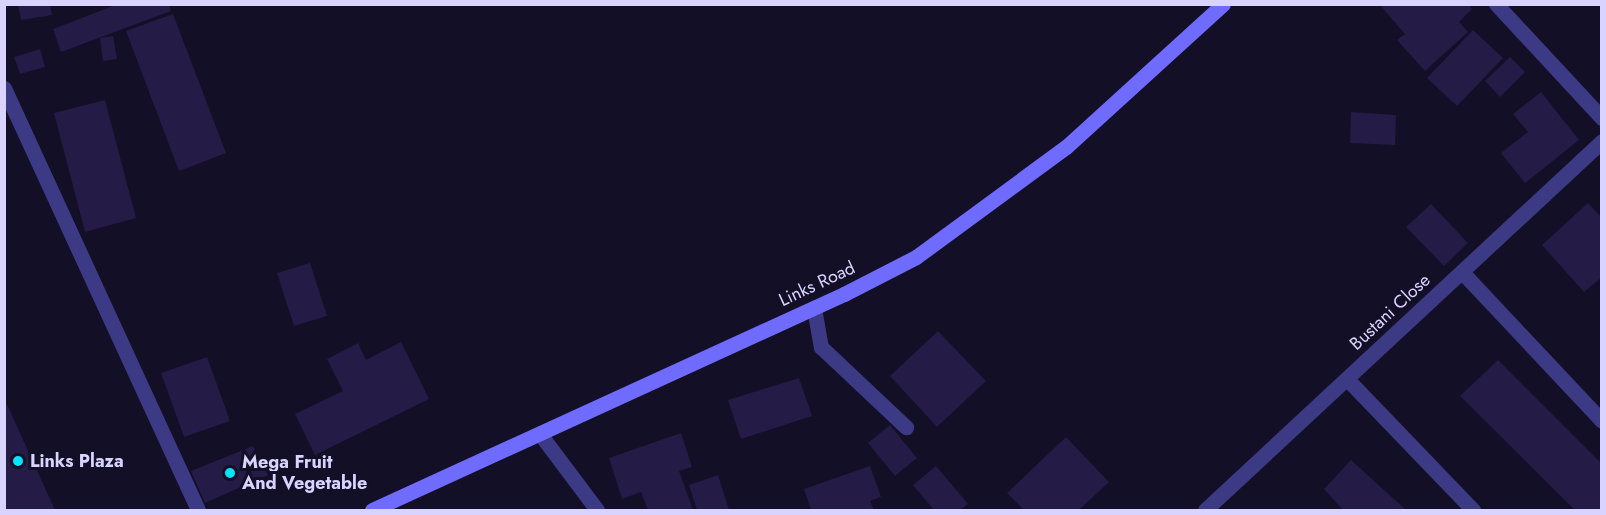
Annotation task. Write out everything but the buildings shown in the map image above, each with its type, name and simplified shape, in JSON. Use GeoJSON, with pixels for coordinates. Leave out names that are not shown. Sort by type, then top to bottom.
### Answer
{"type":"FeatureCollection","features":[{"type":"Feature","properties":{"kind":"main road","name":"Links Road"},"geometry":{"type":"LineString","coordinates":[[372,510],[814,308],[916,257],[971,220],[1066,147],[1223,4]]}},
{"type":"Feature","properties":{"kind":"street"},"geometry":{"type":"LineString","coordinates":[[1496,4],[1602,118]]}},
{"type":"Feature","properties":{"kind":"street"},"geometry":{"type":"LineString","coordinates":[[4,88],[198,510]]}},
{"type":"Feature","properties":{"kind":"street","name":"Bustani Close"},"geometry":{"type":"LineString","coordinates":[[1205,510],[1462,272],[1598,150]]}},
{"type":"Feature","properties":{"kind":"street"},"geometry":{"type":"LineString","coordinates":[[1462,272],[1602,421]]}},
{"type":"Feature","properties":{"kind":"street"},"geometry":{"type":"LineString","coordinates":[[814,308],[821,347],[906,427]]}},
{"type":"Feature","properties":{"kind":"street"},"geometry":{"type":"LineString","coordinates":[[1347,379],[1473,510]]}},
{"type":"Feature","properties":{"kind":"street"},"geometry":{"type":"LineString","coordinates":[[540,434],[597,510]]}},
{"type":"Feature","properties":{"kind":"place","name":"Links Plaza"},"geometry":{"type":"Point","coordinates":[18,461]}},
{"type":"Feature","properties":{"kind":"place","name":"Mega Fruit And Vegetable"},"geometry":{"type":"Point","coordinates":[230,473]}}]}
